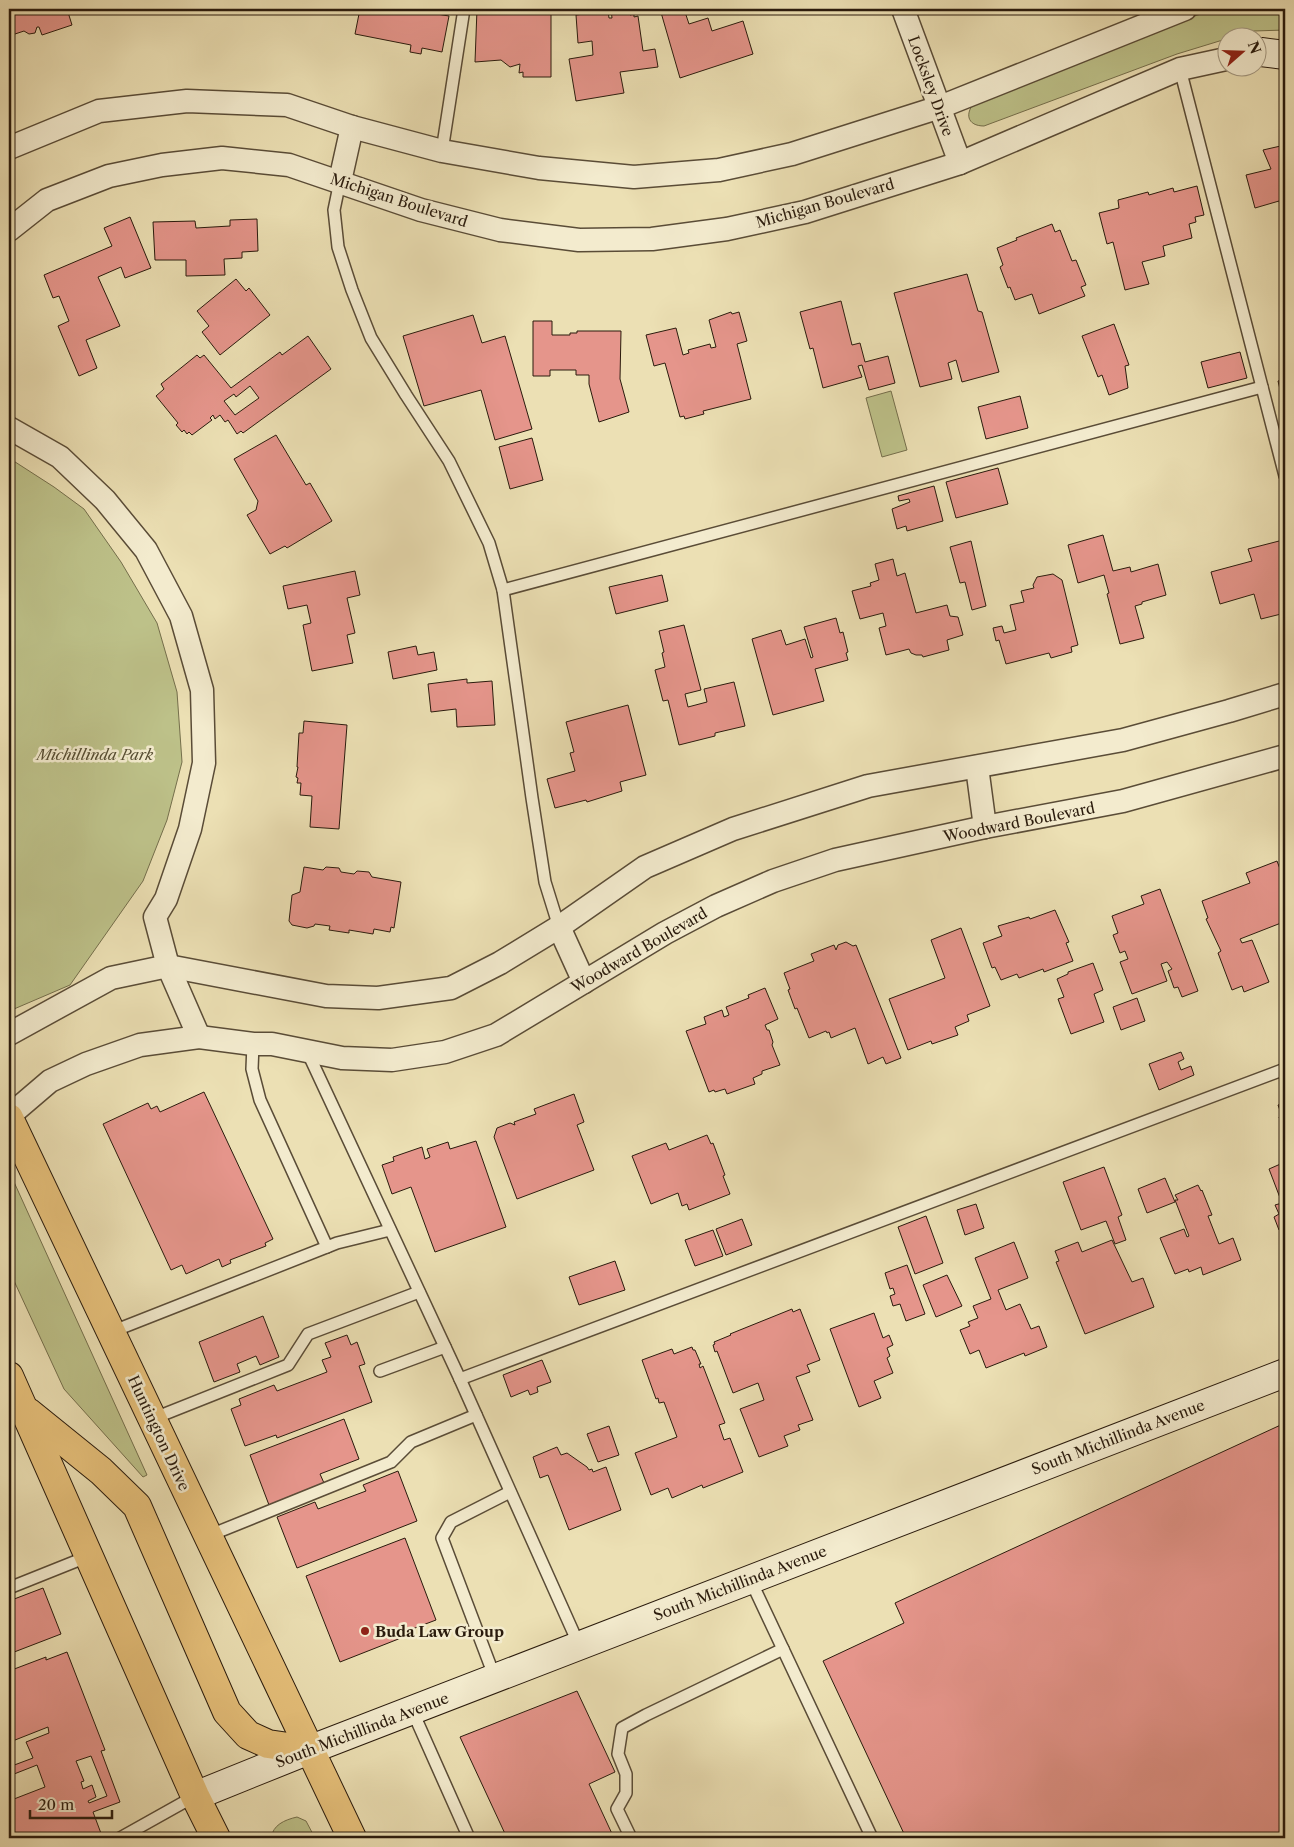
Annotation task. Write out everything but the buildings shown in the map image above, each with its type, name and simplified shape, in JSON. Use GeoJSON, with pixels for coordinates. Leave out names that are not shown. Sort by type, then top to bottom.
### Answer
{"type":"FeatureCollection","features":[{"type":"Feature","properties":{"kind":"main road","name":"Huntington Drive"},"geometry":{"type":"LineString","coordinates":[[9,1117],[352,1838]]}},
{"type":"Feature","properties":{"kind":"main road","name":"South Michillinda Avenue"},"geometry":{"type":"LineString","coordinates":[[195,1796],[309,1750],[1285,1372]]}},
{"type":"Feature","properties":{"kind":"main road"},"geometry":{"type":"LineString","coordinates":[[9,1376],[19,1409],[89,1556],[195,1796],[216,1838]]}},
{"type":"Feature","properties":{"kind":"main road"},"geometry":{"type":"LineString","coordinates":[[19,1409],[100,1470],[137,1506],[227,1712],[248,1735],[268,1744],[309,1750]]}},
{"type":"Feature","properties":{"kind":"street","name":"Locksley Drive"},"geometry":{"type":"LineString","coordinates":[[903,9],[960,163]]}},
{"type":"Feature","properties":{"kind":"street"},"geometry":{"type":"LineString","coordinates":[[9,148],[99,111],[186,101],[287,104],[352,127],[442,151],[539,168],[634,178],[719,170],[792,154],[940,108],[1185,9]]}},
{"type":"Feature","properties":{"kind":"street","name":"Michigan Boulevard"},"geometry":{"type":"LineString","coordinates":[[9,230],[47,200],[109,176],[162,165],[222,158],[289,165],[421,210],[500,230],[579,240],[652,239],[727,229],[805,212],[960,163],[1180,69],[1216,61]]}},
{"type":"Feature","properties":{"kind":"street"},"geometry":{"type":"LineString","coordinates":[[340,181],[352,127]]}},
{"type":"Feature","properties":{"kind":"street"},"geometry":{"type":"LineString","coordinates":[[9,428],[60,457],[105,500],[146,550],[181,616],[202,690],[204,762],[190,829],[166,898],[155,917],[168,966],[199,1037]]}},
{"type":"Feature","properties":{"kind":"street"},"geometry":{"type":"LineString","coordinates":[[9,1034],[111,978],[168,966],[326,996],[378,998],[451,988],[500,963],[559,927],[645,867],[733,829],[868,786],[1123,740],[1229,712],[1285,694]]}},
{"type":"Feature","properties":{"kind":"street","name":"Woodward Boulevard"},"geometry":{"type":"LineString","coordinates":[[9,1117],[50,1081],[86,1064],[140,1045],[199,1037],[253,1044],[272,1044],[342,1058],[392,1060],[445,1052],[496,1035],[665,933],[716,906],[772,881],[835,860],[1123,801],[1285,756]]}},
{"type":"Feature","properties":{"kind":"street"},"geometry":{"type":"LineString","coordinates":[[977,767],[985,828]]}},
{"type":"Feature","properties":{"kind":"street"},"geometry":{"type":"LineString","coordinates":[[559,927],[584,982]]}},
{"type":"Feature","properties":{"kind":"lane"},"geometry":{"type":"LineString","coordinates":[[442,151],[464,9]]}},
{"type":"Feature","properties":{"kind":"lane"},"geometry":{"type":"LineString","coordinates":[[1180,69],[1285,476]]}},
{"type":"Feature","properties":{"kind":"lane"},"geometry":{"type":"LineString","coordinates":[[340,181],[334,210],[338,247],[371,338],[449,461],[489,543],[503,590],[545,882],[559,927]]}},
{"type":"Feature","properties":{"kind":"lane"},"geometry":{"type":"LineString","coordinates":[[503,590],[1262,387]]}},
{"type":"Feature","properties":{"kind":"lane"},"geometry":{"type":"LineString","coordinates":[[253,1044],[252,1069],[260,1100],[327,1247]]}},
{"type":"Feature","properties":{"kind":"lane"},"geometry":{"type":"LineString","coordinates":[[307,1051],[460,1379],[579,1646]]}},
{"type":"Feature","properties":{"kind":"lane"},"geometry":{"type":"LineString","coordinates":[[460,1379],[1285,1068]]}},
{"type":"Feature","properties":{"kind":"lane"},"geometry":{"type":"LineString","coordinates":[[111,1332],[336,1243],[390,1230]]}},
{"type":"Feature","properties":{"kind":"lane"},"geometry":{"type":"LineString","coordinates":[[152,1419],[288,1364],[308,1334],[419,1292]]}},
{"type":"Feature","properties":{"kind":"lane"},"geometry":{"type":"LineString","coordinates":[[380,1371],[445,1347]]}},
{"type":"Feature","properties":{"kind":"lane"},"geometry":{"type":"LineString","coordinates":[[208,1536],[391,1462],[410,1442],[476,1415]]}},
{"type":"Feature","properties":{"kind":"lane"},"geometry":{"type":"LineString","coordinates":[[495,1678],[442,1538],[451,1522],[510,1492]]}},
{"type":"Feature","properties":{"kind":"lane"},"geometry":{"type":"LineString","coordinates":[[9,1588],[89,1556]]}},
{"type":"Feature","properties":{"kind":"lane"},"geometry":{"type":"LineString","coordinates":[[750,1579],[872,1838]]}},
{"type":"Feature","properties":{"kind":"lane"},"geometry":{"type":"LineString","coordinates":[[631,1838],[617,1809],[626,1793],[626,1774],[618,1754],[622,1728],[783,1649]]}},
{"type":"Feature","properties":{"kind":"lane"},"geometry":{"type":"LineString","coordinates":[[412,1710],[469,1838]]}},
{"type":"Feature","properties":{"kind":"lane"},"geometry":{"type":"LineString","coordinates":[[120,1838],[195,1796]]}},
{"type":"Feature","properties":{"kind":"green space"},"geometry":{"type":"Polygon","coordinates":[[[1216,9],[1285,9],[1285,30],[1216,28],[1216,42],[1177,54],[984,126],[974,124],[969,118],[970,110],[976,101],[1167,25],[1216,9]]]}},
{"type":"Feature","properties":{"kind":"green space"},"geometry":{"type":"Polygon","coordinates":[[[891,391],[907,450],[882,457],[866,398],[891,391]]]}},
{"type":"Feature","properties":{"kind":"green space","name":"Michillinda Park"},"geometry":{"type":"Polygon","coordinates":[[[9,458],[84,509],[121,562],[157,623],[177,692],[182,762],[167,820],[143,881],[70,985],[14,1009],[9,998],[9,458]]]}},
{"type":"Feature","properties":{"kind":"green space"},"geometry":{"type":"Polygon","coordinates":[[[9,1171],[147,1475],[143,1477],[64,1389],[9,1270],[9,1171]]]}},
{"type":"Feature","properties":{"kind":"green space"},"geometry":{"type":"Polygon","coordinates":[[[297,1817],[306,1821],[315,1838],[271,1838],[277,1826],[297,1817]]]}},
{"type":"Feature","properties":{"kind":"place","name":"Buda Law Group"},"geometry":{"type":"Point","coordinates":[365,1631]}}]}
